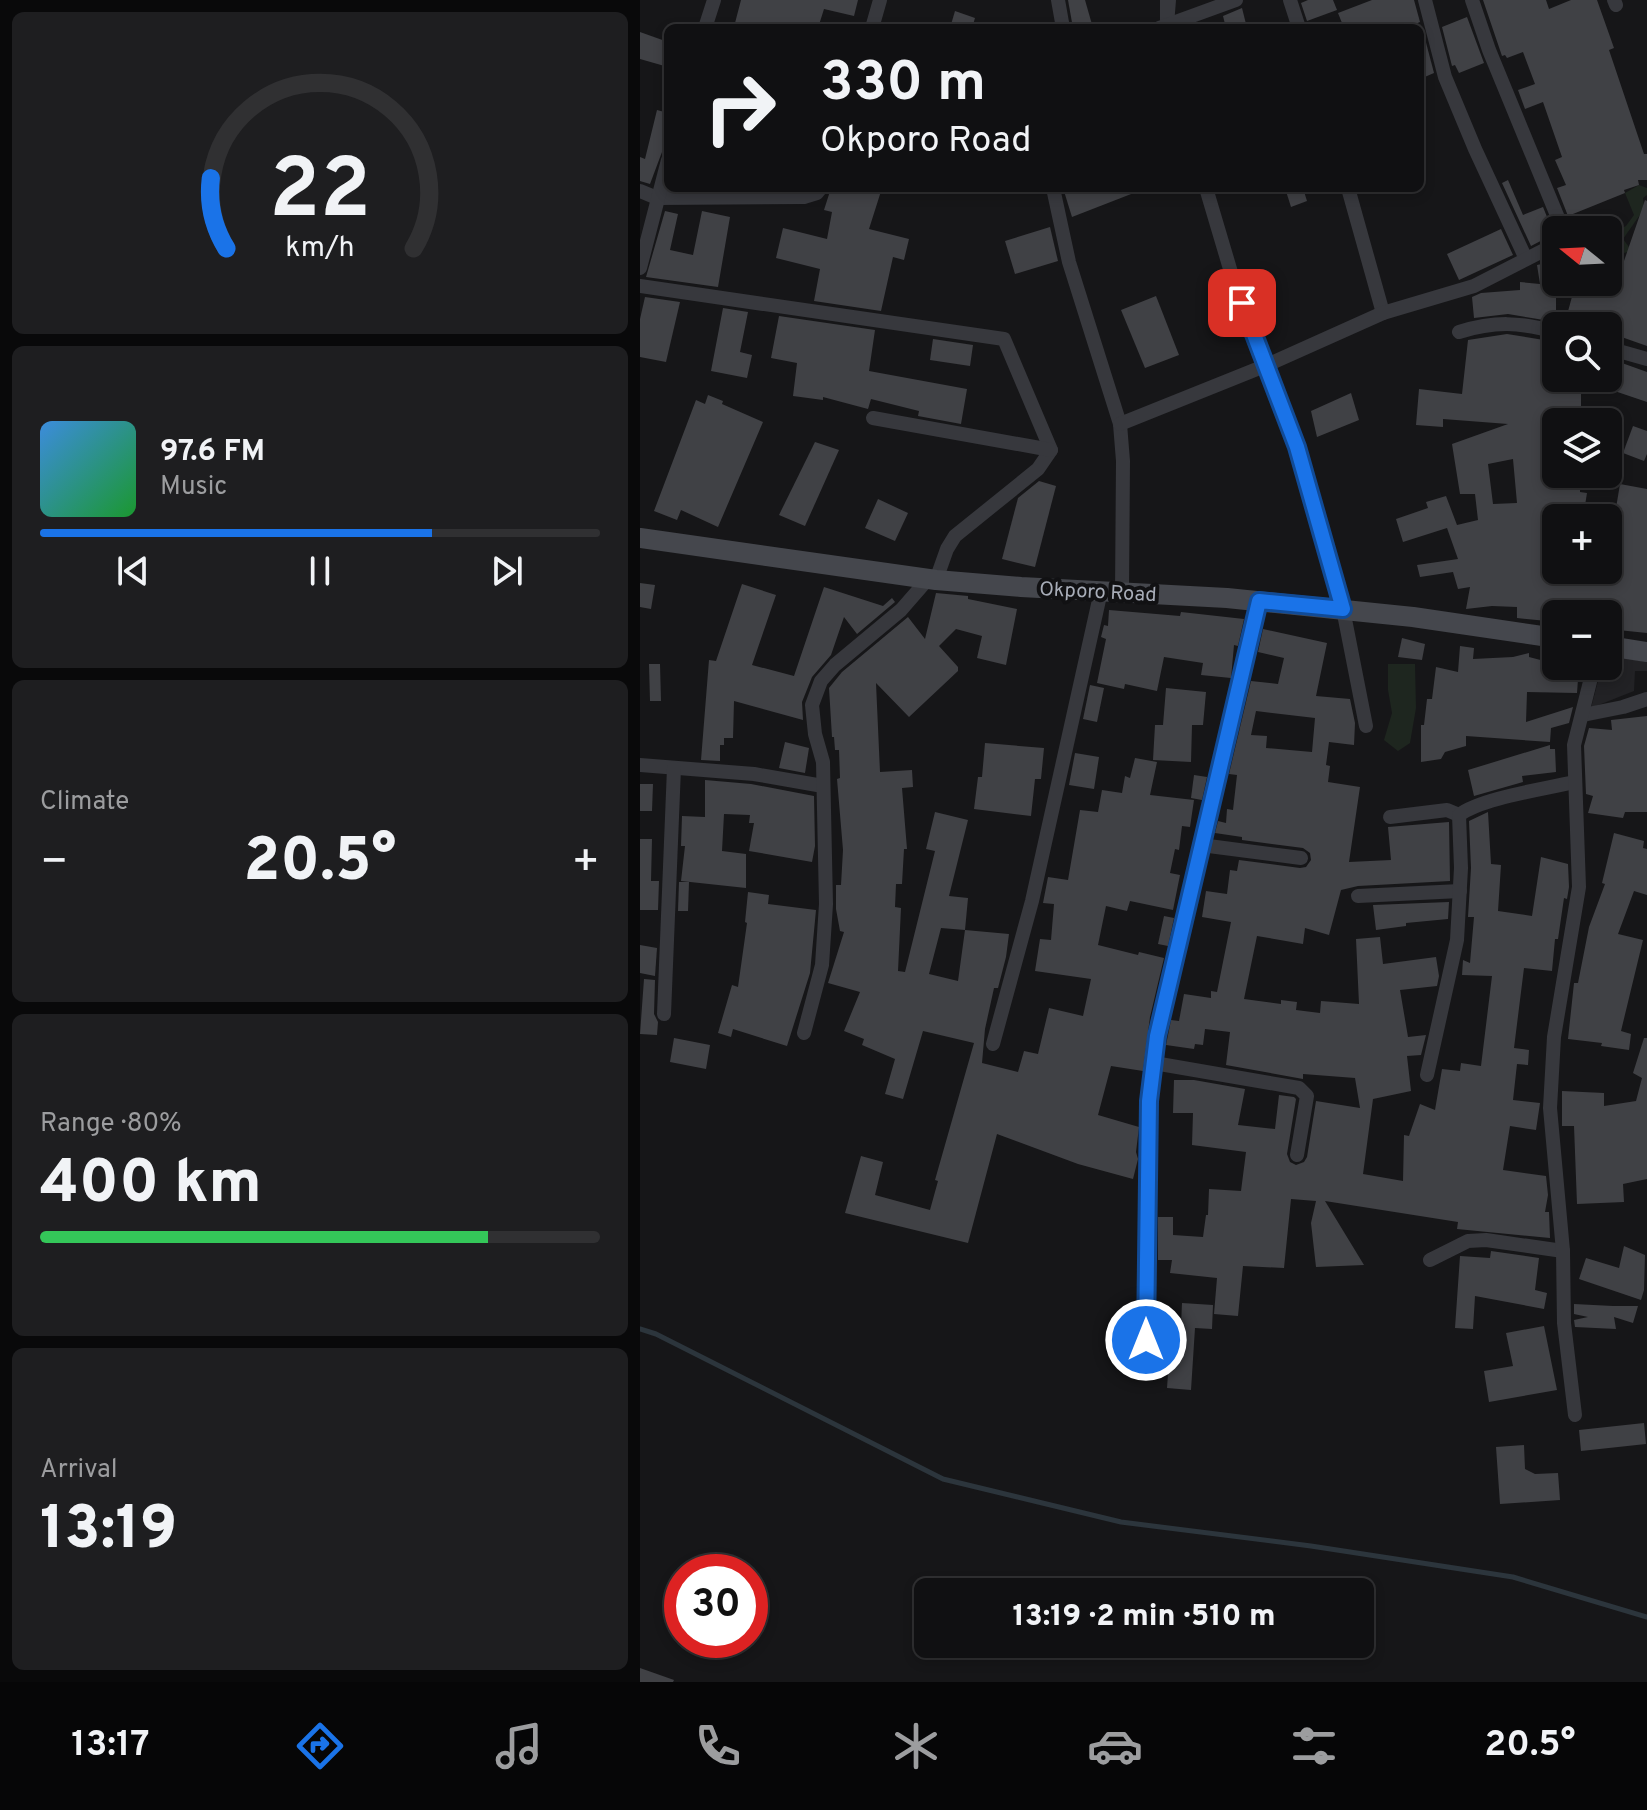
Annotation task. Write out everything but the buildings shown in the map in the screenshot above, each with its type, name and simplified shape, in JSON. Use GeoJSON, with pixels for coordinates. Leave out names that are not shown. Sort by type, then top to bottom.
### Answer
{"type":"FeatureCollection","features":[{"type":"Feature","properties":{"kind":"main road","name":"Okporo Road"},"geometry":{"type":"LineString","coordinates":[[640,538],[932,579],[1259,601],[1542,636]]}},
{"type":"Feature","properties":{"kind":"main road"},"geometry":{"type":"LineString","coordinates":[[1622,648],[1647,652]]}},
{"type":"Feature","properties":{"kind":"street"},"geometry":{"type":"LineString","coordinates":[[706,24],[714,0]]}},
{"type":"Feature","properties":{"kind":"street"},"geometry":{"type":"LineString","coordinates":[[873,24],[880,0]]}},
{"type":"Feature","properties":{"kind":"street"},"geometry":{"type":"LineString","coordinates":[[1058,0],[1062,24]]}},
{"type":"Feature","properties":{"kind":"street"},"geometry":{"type":"LineString","coordinates":[[1160,0],[1164,24]]}},
{"type":"Feature","properties":{"kind":"street"},"geometry":{"type":"LineString","coordinates":[[1165,24],[1169,0]]}},
{"type":"Feature","properties":{"kind":"street"},"geometry":{"type":"LineString","coordinates":[[1173,24],[1236,0]]}},
{"type":"Feature","properties":{"kind":"street"},"geometry":{"type":"LineString","coordinates":[[1290,0],[1298,24]]}},
{"type":"Feature","properties":{"kind":"street"},"geometry":{"type":"LineString","coordinates":[[1425,0],[1445,77],[1526,259]]}},
{"type":"Feature","properties":{"kind":"street"},"geometry":{"type":"LineString","coordinates":[[1472,0],[1489,50],[1557,216]]}},
{"type":"Feature","properties":{"kind":"street"},"geometry":{"type":"LineString","coordinates":[[640,268],[664,174]]}},
{"type":"Feature","properties":{"kind":"street"},"geometry":{"type":"LineString","coordinates":[[640,191],[657,198],[804,197],[818,192]]}},
{"type":"Feature","properties":{"kind":"street"},"geometry":{"type":"LineString","coordinates":[[993,1044],[1111,592],[1123,461],[1120,424],[1069,262],[1054,192]]}},
{"type":"Feature","properties":{"kind":"street"},"geometry":{"type":"LineString","coordinates":[[1207,192],[1233,279],[1297,447],[1343,609],[1366,726]]}},
{"type":"Feature","properties":{"kind":"street"},"geometry":{"type":"LineString","coordinates":[[1349,192],[1383,313]]}},
{"type":"Feature","properties":{"kind":"street"},"geometry":{"type":"LineString","coordinates":[[1120,424],[1267,365],[1383,313],[1474,286],[1542,251]]}},
{"type":"Feature","properties":{"kind":"street"},"geometry":{"type":"LineString","coordinates":[[640,286],[1004,339],[1051,450]]}},
{"type":"Feature","properties":{"kind":"street"},"geometry":{"type":"LineString","coordinates":[[1459,332],[1485,324],[1503,323],[1542,330]]}},
{"type":"Feature","properties":{"kind":"street"},"geometry":{"type":"LineString","coordinates":[[1622,352],[1647,359]]}},
{"type":"Feature","properties":{"kind":"street"},"geometry":{"type":"LineString","coordinates":[[873,418],[1051,450]]}},
{"type":"Feature","properties":{"kind":"street"},"geometry":{"type":"LineString","coordinates":[[804,1033],[822,965],[826,904],[823,762],[815,734],[812,705],[821,681],[932,579],[955,536],[1038,469],[1051,450]]}},
{"type":"Feature","properties":{"kind":"street"},"geometry":{"type":"LineString","coordinates":[[1146,1340],[1149,1101],[1154,1063],[1177,945],[1259,601]]}},
{"type":"Feature","properties":{"kind":"street"},"geometry":{"type":"LineString","coordinates":[[1575,1415],[1564,1323],[1563,1251],[1550,1108],[1554,1037],[1579,887],[1574,745],[1591,680]]}},
{"type":"Feature","properties":{"kind":"street"},"geometry":{"type":"LineString","coordinates":[[1583,715],[1647,699]]}},
{"type":"Feature","properties":{"kind":"street"},"geometry":{"type":"LineString","coordinates":[[640,765],[754,774],[823,786]]}},
{"type":"Feature","properties":{"kind":"street"},"geometry":{"type":"LineString","coordinates":[[664,1014],[674,768]]}},
{"type":"Feature","properties":{"kind":"street"},"geometry":{"type":"LineString","coordinates":[[1459,815],[1488,802],[1574,782]]}},
{"type":"Feature","properties":{"kind":"street"},"geometry":{"type":"LineString","coordinates":[[1390,817],[1429,810],[1447,810],[1459,815]]}},
{"type":"Feature","properties":{"kind":"street"},"geometry":{"type":"LineString","coordinates":[[1427,1075],[1457,940],[1459,815]]}},
{"type":"Feature","properties":{"kind":"street"},"geometry":{"type":"LineString","coordinates":[[1201,845],[1301,858]]}},
{"type":"Feature","properties":{"kind":"street"},"geometry":{"type":"LineString","coordinates":[[1358,896],[1460,891]]}},
{"type":"Feature","properties":{"kind":"street"},"geometry":{"type":"LineString","coordinates":[[1154,1063],[1299,1088],[1307,1096],[1297,1155]]}},
{"type":"Feature","properties":{"kind":"street"},"geometry":{"type":"LineString","coordinates":[[1430,1260],[1468,1241],[1486,1240],[1563,1251]]}},
{"type":"Feature","properties":{"kind":"shaded area"},"geometry":{"type":"Polygon","coordinates":[[[1639,185],[1647,188],[1647,195],[1643,198],[1644,209],[1623,239],[1632,251],[1624,253],[1622,228],[1634,215],[1625,193],[1639,185]]]}},
{"type":"Feature","properties":{"kind":"shaded area"},"geometry":{"type":"Polygon","coordinates":[[[1622,658],[1647,662],[1647,671],[1635,671],[1634,691],[1591,708],[1598,680],[1622,680],[1622,658]]]}},
{"type":"Feature","properties":{"kind":"shaded area"},"geometry":{"type":"Polygon","coordinates":[[[1388,664],[1415,664],[1416,708],[1410,743],[1398,751],[1384,740],[1392,713],[1388,664]]]}},
{"type":"Feature","properties":{"kind":"waterway"},"geometry":{"type":"LineString","coordinates":[[640,1329],[656,1334],[943,1479],[1121,1522],[1311,1546],[1513,1577],[1647,1617]]}},
{"type":"Feature","properties":{"kind":"route"},"geometry":{"type":"LineString","coordinates":[[1146,1340],[1149,1101],[1157,1036],[1259,601],[1343,609],[1297,447],[1242,303]]}}]}
